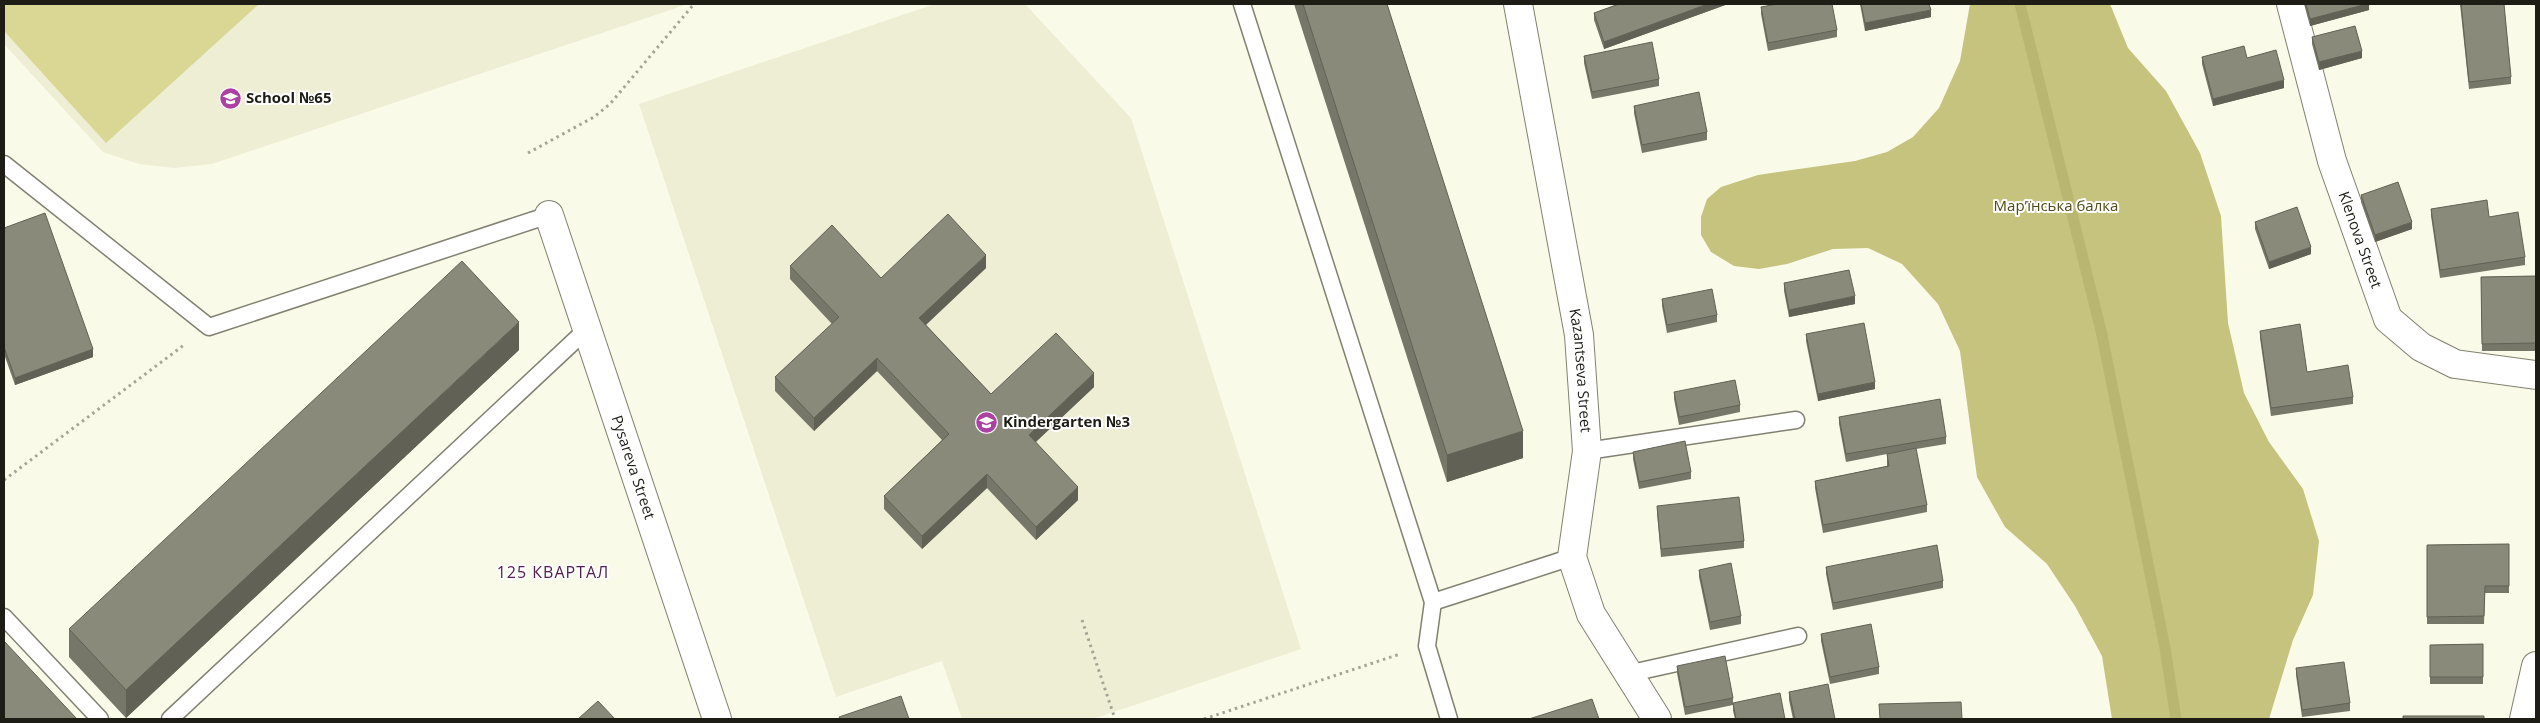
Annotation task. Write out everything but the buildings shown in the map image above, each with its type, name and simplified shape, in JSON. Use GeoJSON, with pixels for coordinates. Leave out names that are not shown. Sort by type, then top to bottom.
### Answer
{"type":"FeatureCollection","features":[{"type":"Feature","properties":{"kind":"street","name":"Kazantseva Street"},"geometry":{"type":"LineString","coordinates":[[1518,4],[1579,335],[1587,451],[1572,557],[1591,614],[1657,719]]}},
{"type":"Feature","properties":{"kind":"street","name":"Klenova Street"},"geometry":{"type":"LineString","coordinates":[[2291,4],[2332,161],[2388,319],[2421,347],[2456,364],[2536,375]]}},
{"type":"Feature","properties":{"kind":"street","name":"Pysareva Street"},"geometry":{"type":"LineString","coordinates":[[549,215],[717,719]]}},
{"type":"Feature","properties":{"kind":"street"},"geometry":{"type":"LineString","coordinates":[[2524,719],[2536,666]]}},
{"type":"Feature","properties":{"kind":"lane"},"geometry":{"type":"LineString","coordinates":[[1242,4],[1433,602],[1427,646],[1448,719]]}},
{"type":"Feature","properties":{"kind":"lane"},"geometry":{"type":"LineString","coordinates":[[4,164],[209,327],[549,215]]}},
{"type":"Feature","properties":{"kind":"lane"},"geometry":{"type":"LineString","coordinates":[[170,719],[587,329]]}},
{"type":"Feature","properties":{"kind":"lane"},"geometry":{"type":"LineString","coordinates":[[1587,451],[1796,420]]}},
{"type":"Feature","properties":{"kind":"lane"},"geometry":{"type":"LineString","coordinates":[[1433,602],[1572,557]]}},
{"type":"Feature","properties":{"kind":"lane"},"geometry":{"type":"LineString","coordinates":[[4,617],[100,719]]}},
{"type":"Feature","properties":{"kind":"lane"},"geometry":{"type":"LineString","coordinates":[[1627,674],[1798,636]]}},
{"type":"Feature","properties":{"kind":"path"},"geometry":{"type":"LineString","coordinates":[[528,153],[594,116],[610,104],[694,4]]}},
{"type":"Feature","properties":{"kind":"path"},"geometry":{"type":"LineString","coordinates":[[4,480],[209,327]]}},
{"type":"Feature","properties":{"kind":"path"},"geometry":{"type":"LineString","coordinates":[[1082,620],[1115,719]]}},
{"type":"Feature","properties":{"kind":"path"},"geometry":{"type":"LineString","coordinates":[[1204,719],[1427,646]]}},
{"type":"Feature","properties":{"kind":"shaded area","name":"School №65"},"geometry":{"type":"Polygon","coordinates":[[[4,4],[688,4],[212,164],[175,168],[139,164],[103,152],[4,44],[4,4]]]}},
{"type":"Feature","properties":{"kind":"shaded area"},"geometry":{"type":"Polygon","coordinates":[[[4,4],[259,4],[106,143],[4,31],[4,4]]]}},
{"type":"Feature","properties":{"kind":"shaded area","name":"Kindergarten №3"},"geometry":{"type":"Polygon","coordinates":[[[935,4],[1025,4],[1131,118],[1301,649],[1093,719],[962,719],[942,661],[836,697],[639,104],[935,4]]]}},
{"type":"Feature","properties":{"kind":"green space","name":"Мар’їнська балка"},"geometry":{"type":"Polygon","coordinates":[[[1970,4],[2110,4],[2128,48],[2166,91],[2200,153],[2221,216],[2228,323],[2244,393],[2269,442],[2303,489],[2319,541],[2313,595],[2293,640],[2269,719],[2112,719],[2102,656],[2075,606],[2047,564],[2005,527],[1977,477],[1960,351],[1938,304],[1902,264],[1868,248],[1833,249],[1787,264],[1759,269],[1734,266],[1711,252],[1701,235],[1701,217],[1707,199],[1721,187],[1758,175],[1855,161],[1887,152],[1913,137],[1939,108],[1960,61],[1970,4]]]}},
{"type":"Feature","properties":{"kind":"waterway"},"geometry":{"type":"LineString","coordinates":[[2020,4],[2102,335],[2165,648],[2176,719]]}},
{"type":"Feature","properties":{"kind":"place","name":"School №65"},"geometry":{"type":"Point","coordinates":[230,98]}},
{"type":"Feature","properties":{"kind":"place","name":"Kindergarten №3"},"geometry":{"type":"Point","coordinates":[987,422]}},
{"type":"Feature","properties":{"kind":"district","name":"125 КВАРТАЛ"},"geometry":{"type":"Point","coordinates":[553,572]}}]}
